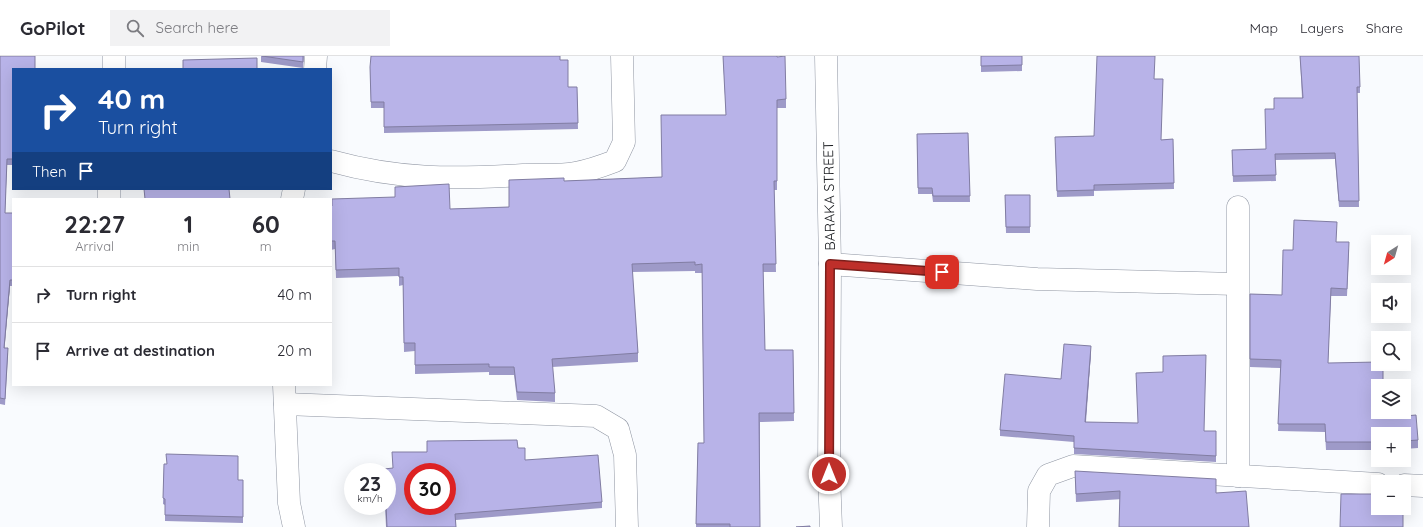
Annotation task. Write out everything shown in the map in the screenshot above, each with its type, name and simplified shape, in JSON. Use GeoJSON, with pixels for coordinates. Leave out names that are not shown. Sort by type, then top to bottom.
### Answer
{"type":"FeatureCollection","features":[{"type":"Feature","properties":{"kind":"street"},"geometry":{"type":"LineString","coordinates":[[114,56],[114,68]]}},
{"type":"Feature","properties":{"kind":"street"},"geometry":{"type":"LineString","coordinates":[[315,68],[316,56]]}},
{"type":"Feature","properties":{"kind":"street"},"geometry":{"type":"LineString","coordinates":[[332,161],[387,174],[432,178],[482,178],[575,173],[615,161],[624,142],[622,56]]}},
{"type":"Feature","properties":{"kind":"street","name":"BARAKA STREET"},"geometry":{"type":"LineString","coordinates":[[826,56],[830,264],[829,474],[831,527]]}},
{"type":"Feature","properties":{"kind":"street"},"geometry":{"type":"LineString","coordinates":[[1238,207],[1238,476]]}},
{"type":"Feature","properties":{"kind":"street"},"geometry":{"type":"LineString","coordinates":[[830,264],[1038,279],[1238,284]]}},
{"type":"Feature","properties":{"kind":"street"},"geometry":{"type":"LineString","coordinates":[[294,527],[289,503],[284,395],[596,416],[618,429],[626,455],[627,527]]}},
{"type":"Feature","properties":{"kind":"street"},"geometry":{"type":"LineString","coordinates":[[1038,527],[1039,491],[1048,475],[1073,466],[1371,484]]}},
{"type":"Feature","properties":{"kind":"street"},"geometry":{"type":"LineString","coordinates":[[1411,485],[1423,486]]}},
{"type":"Feature","properties":{"kind":"building"},"geometry":{"type":"Polygon","coordinates":[[[0,56],[35,56],[35,68],[12,68],[12,159],[7,159],[5,213],[12,213],[12,280],[10,280],[4,348],[8,348],[5,399],[0,398],[0,56]]]}},
{"type":"Feature","properties":{"kind":"building"},"geometry":{"type":"Polygon","coordinates":[[[262,56],[303,56],[303,62],[262,56]]]}},
{"type":"Feature","properties":{"kind":"building"},"geometry":{"type":"Polygon","coordinates":[[[371,56],[560,56],[560,60],[568,60],[568,87],[577,87],[578,123],[384,127],[384,102],[371,102],[371,56]]]}},
{"type":"Feature","properties":{"kind":"building"},"geometry":{"type":"Polygon","coordinates":[[[723,56],[785,56],[786,99],[777,100],[777,181],[774,181],[776,264],[763,264],[765,350],[793,350],[794,413],[759,413],[760,527],[730,527],[730,524],[696,524],[698,443],[704,443],[702,264],[695,265],[695,262],[632,264],[638,353],[552,359],[555,393],[517,392],[514,367],[489,367],[489,364],[415,365],[415,343],[404,343],[403,277],[399,277],[399,268],[336,270],[335,241],[332,241],[332,199],[395,197],[395,187],[449,184],[450,209],[509,207],[509,180],[564,178],[564,181],[662,177],[661,115],[726,115],[723,56]]]}},
{"type":"Feature","properties":{"kind":"building"},"geometry":{"type":"Polygon","coordinates":[[[981,56],[1022,56],[1022,65],[981,66],[981,56]]]}},
{"type":"Feature","properties":{"kind":"building"},"geometry":{"type":"Polygon","coordinates":[[[1097,56],[1155,56],[1154,79],[1163,79],[1161,140],[1173,139],[1174,183],[1094,185],[1094,190],[1057,191],[1055,137],[1094,136],[1097,56]]]}},
{"type":"Feature","properties":{"kind":"building"},"geometry":{"type":"Polygon","coordinates":[[[1300,56],[1359,56],[1360,87],[1357,87],[1359,201],[1339,201],[1335,153],[1275,154],[1276,175],[1233,176],[1232,150],[1266,149],[1265,109],[1274,109],[1274,98],[1303,98],[1300,56]]]}},
{"type":"Feature","properties":{"kind":"building"},"geometry":{"type":"Polygon","coordinates":[[[257,58],[257,68],[183,68],[183,60],[257,58]]]}},
{"type":"Feature","properties":{"kind":"building"},"geometry":{"type":"Polygon","coordinates":[[[968,133],[970,196],[933,196],[932,188],[918,188],[917,134],[968,133]]]}},
{"type":"Feature","properties":{"kind":"building"},"geometry":{"type":"Polygon","coordinates":[[[144,190],[229,190],[230,198],[145,198],[144,190]]]}},
{"type":"Feature","properties":{"kind":"building"},"geometry":{"type":"Polygon","coordinates":[[[1005,195],[1030,195],[1030,227],[1006,227],[1005,195]]]}},
{"type":"Feature","properties":{"kind":"building"},"geometry":{"type":"Polygon","coordinates":[[[1294,220],[1337,222],[1336,242],[1349,242],[1347,289],[1331,288],[1328,363],[1371,362],[1371,371],[1383,371],[1383,379],[1371,379],[1371,419],[1411,419],[1411,415],[1416,415],[1418,440],[1411,440],[1411,427],[1371,427],[1371,442],[1326,442],[1325,424],[1278,424],[1281,360],[1250,359],[1250,294],[1282,295],[1283,250],[1293,250],[1294,220]]]}},
{"type":"Feature","properties":{"kind":"building"},"geometry":{"type":"Polygon","coordinates":[[[1064,344],[1091,346],[1085,422],[1138,423],[1136,373],[1163,372],[1163,356],[1206,355],[1204,431],[1216,431],[1216,456],[1074,448],[1074,436],[1000,430],[1005,374],[1061,379],[1064,344]]]}},
{"type":"Feature","properties":{"kind":"building"},"geometry":{"type":"Polygon","coordinates":[[[517,440],[518,448],[525,448],[525,460],[598,455],[602,502],[456,514],[456,463],[404,463],[404,515],[455,515],[456,527],[387,527],[386,515],[396,515],[396,463],[393,463],[392,452],[427,452],[427,441],[517,440]]]}},
{"type":"Feature","properties":{"kind":"building"},"geometry":{"type":"Polygon","coordinates":[[[166,454],[238,456],[238,480],[243,480],[243,517],[165,515],[165,499],[163,498],[164,464],[167,464],[166,454]]]}},
{"type":"Feature","properties":{"kind":"building"},"geometry":{"type":"Polygon","coordinates":[[[1075,471],[1216,479],[1216,493],[1246,491],[1249,527],[1119,527],[1120,491],[1076,494],[1075,471]]]}},
{"type":"Feature","properties":{"kind":"building"},"geometry":{"type":"Polygon","coordinates":[[[1341,494],[1371,494],[1371,515],[1403,515],[1403,527],[1340,527],[1341,494]]]}},
{"type":"Feature","properties":{"kind":"route"},"geometry":{"type":"LineString","coordinates":[[829,474],[830,264],[942,272]]}}]}
